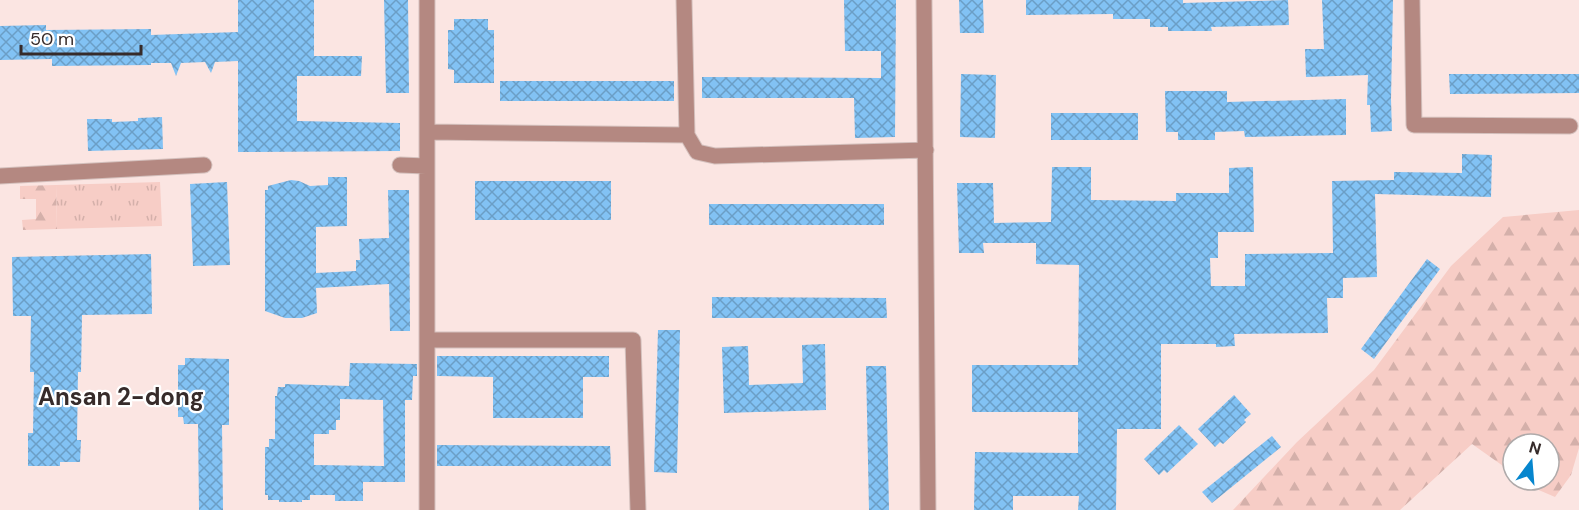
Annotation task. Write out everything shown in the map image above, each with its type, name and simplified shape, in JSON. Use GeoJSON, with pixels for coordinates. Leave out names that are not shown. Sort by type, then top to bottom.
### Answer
{"type":"FeatureCollection","features":[{"type":"Feature","properties":{"kind":"street"},"geometry":{"type":"LineString","coordinates":[[427,0],[427,510]]}},
{"type":"Feature","properties":{"kind":"street"},"geometry":{"type":"LineString","coordinates":[[684,0],[687,135],[697,152],[715,156],[926,150]]}},
{"type":"Feature","properties":{"kind":"street"},"geometry":{"type":"LineString","coordinates":[[924,0],[928,510]]}},
{"type":"Feature","properties":{"kind":"street"},"geometry":{"type":"LineString","coordinates":[[1412,0],[1414,125],[1569,126]]}},
{"type":"Feature","properties":{"kind":"street"},"geometry":{"type":"LineString","coordinates":[[427,132],[687,135]]}},
{"type":"Feature","properties":{"kind":"street"},"geometry":{"type":"LineString","coordinates":[[0,176],[204,165]]}},
{"type":"Feature","properties":{"kind":"street"},"geometry":{"type":"LineString","coordinates":[[400,165],[426,166]]}},
{"type":"Feature","properties":{"kind":"street"},"geometry":{"type":"LineString","coordinates":[[428,340],[633,340],[638,510]]}},
{"type":"Feature","properties":{"kind":"green space"},"geometry":{"type":"Polygon","coordinates":[[[160,182],[162,226],[57,229],[56,185],[160,182]]]}},
{"type":"Feature","properties":{"kind":"green space"},"geometry":{"type":"Polygon","coordinates":[[[56,185],[57,229],[23,230],[22,220],[36,219],[36,199],[20,199],[20,186],[56,185]]]}},
{"type":"Feature","properties":{"kind":"green space"},"geometry":{"type":"Polygon","coordinates":[[[1579,210],[1579,448],[1571,475],[1561,489],[1561,432],[1501,432],[1501,465],[1472,444],[1400,510],[1233,510],[1297,442],[1374,370],[1451,266],[1503,217],[1579,210]]]}},
{"type":"Feature","properties":{"kind":"green space"},"geometry":{"type":"Polygon","coordinates":[[[1543,492],[1559,492],[1555,497],[1543,492]]]}},
{"type":"Feature","properties":{"kind":"building"},"geometry":{"type":"Polygon","coordinates":[[[238,0],[314,0],[314,56],[362,56],[361,76],[297,76],[297,121],[400,123],[400,151],[238,152],[238,61],[215,62],[211,73],[205,62],[181,63],[176,76],[171,63],[52,66],[52,59],[0,60],[0,26],[46,25],[46,30],[151,29],[151,35],[238,32],[238,0]]]}},
{"type":"Feature","properties":{"kind":"building"},"geometry":{"type":"Polygon","coordinates":[[[384,0],[408,0],[409,93],[386,93],[384,0]]]}},
{"type":"Feature","properties":{"kind":"building"},"geometry":{"type":"Polygon","coordinates":[[[844,0],[896,0],[895,137],[855,138],[854,98],[702,98],[702,77],[881,78],[881,51],[845,51],[844,0]]]}},
{"type":"Feature","properties":{"kind":"building"},"geometry":{"type":"Polygon","coordinates":[[[959,0],[983,0],[984,33],[960,33],[959,0]]]}},
{"type":"Feature","properties":{"kind":"building"},"geometry":{"type":"Polygon","coordinates":[[[1026,0],[1183,0],[1183,3],[1288,0],[1289,25],[1211,27],[1212,31],[1168,31],[1168,27],[1150,27],[1150,19],[1113,19],[1113,14],[1026,15],[1026,0]]]}},
{"type":"Feature","properties":{"kind":"building"},"geometry":{"type":"Polygon","coordinates":[[[1322,0],[1393,0],[1392,131],[1371,132],[1370,105],[1367,105],[1368,75],[1306,77],[1305,49],[1324,49],[1322,0]]]}},
{"type":"Feature","properties":{"kind":"building"},"geometry":{"type":"Polygon","coordinates":[[[454,19],[488,19],[488,30],[494,30],[494,83],[454,83],[454,70],[448,69],[448,30],[454,30],[454,19]]]}},
{"type":"Feature","properties":{"kind":"building"},"geometry":{"type":"Polygon","coordinates":[[[961,74],[996,75],[995,138],[960,137],[961,74]]]}},
{"type":"Feature","properties":{"kind":"building"},"geometry":{"type":"Polygon","coordinates":[[[1449,74],[1579,74],[1579,93],[1450,94],[1449,74]]]}},
{"type":"Feature","properties":{"kind":"building"},"geometry":{"type":"Polygon","coordinates":[[[500,81],[674,81],[674,101],[500,101],[500,81]]]}},
{"type":"Feature","properties":{"kind":"building"},"geometry":{"type":"Polygon","coordinates":[[[1165,91],[1227,91],[1227,102],[1346,99],[1346,135],[1245,137],[1244,131],[1215,132],[1215,140],[1178,140],[1178,132],[1166,132],[1165,91]]]}},
{"type":"Feature","properties":{"kind":"building"},"geometry":{"type":"Polygon","coordinates":[[[1051,113],[1138,113],[1138,140],[1051,140],[1051,113]]]}},
{"type":"Feature","properties":{"kind":"building"},"geometry":{"type":"Polygon","coordinates":[[[162,117],[163,149],[88,151],[87,119],[112,119],[112,122],[162,117]]]}},
{"type":"Feature","properties":{"kind":"building"},"geometry":{"type":"Polygon","coordinates":[[[1462,154],[1492,155],[1491,197],[1375,194],[1377,277],[1343,278],[1343,298],[1327,298],[1328,333],[1234,334],[1235,346],[1161,344],[1161,429],[1117,429],[1116,510],[1078,510],[1079,496],[1013,496],[1013,510],[974,510],[975,452],[1078,453],[1078,412],[972,412],[972,365],[1078,365],[1079,265],[1036,264],[1036,243],[983,243],[984,253],[959,253],[957,183],[993,183],[994,223],[1051,222],[1052,167],[1091,167],[1091,200],[1176,201],[1176,193],[1229,193],[1229,168],[1253,167],[1254,232],[1218,232],[1218,258],[1210,258],[1211,286],[1245,286],[1245,254],[1333,253],[1332,181],[1394,180],[1394,172],[1462,173],[1462,154]]]}},
{"type":"Feature","properties":{"kind":"building"},"geometry":{"type":"Polygon","coordinates":[[[328,177],[347,177],[347,226],[316,227],[316,273],[356,271],[356,260],[360,260],[359,239],[389,238],[388,190],[409,190],[410,331],[390,331],[389,284],[316,288],[317,313],[302,318],[285,318],[265,311],[265,190],[268,190],[268,186],[291,180],[310,186],[328,185],[328,177]]]}},
{"type":"Feature","properties":{"kind":"building"},"geometry":{"type":"Polygon","coordinates":[[[475,181],[611,181],[611,220],[475,220],[475,181]]]}},
{"type":"Feature","properties":{"kind":"building"},"geometry":{"type":"Polygon","coordinates":[[[227,182],[230,265],[193,266],[190,184],[227,182]]]}},
{"type":"Feature","properties":{"kind":"building"},"geometry":{"type":"Polygon","coordinates":[[[709,204],[884,204],[884,225],[709,225],[709,204]]]}},
{"type":"Feature","properties":{"kind":"building"},"geometry":{"type":"Polygon","coordinates":[[[151,254],[152,314],[82,315],[77,440],[81,440],[80,462],[60,462],[60,466],[28,466],[28,433],[33,433],[34,372],[30,372],[31,316],[13,316],[12,257],[151,254]]]}},
{"type":"Feature","properties":{"kind":"building"},"geometry":{"type":"Polygon","coordinates":[[[1427,259],[1440,269],[1374,359],[1361,349],[1427,259]]]}},
{"type":"Feature","properties":{"kind":"building"},"geometry":{"type":"Polygon","coordinates":[[[712,297],[886,298],[887,318],[712,318],[712,297]]]}},
{"type":"Feature","properties":{"kind":"building"},"geometry":{"type":"Polygon","coordinates":[[[658,330],[680,330],[677,473],[654,472],[658,330]]]}},
{"type":"Feature","properties":{"kind":"building"},"geometry":{"type":"Polygon","coordinates":[[[825,344],[826,410],[724,413],[722,347],[748,346],[749,385],[803,383],[802,345],[825,344]]]}},
{"type":"Feature","properties":{"kind":"building"},"geometry":{"type":"Polygon","coordinates":[[[437,356],[609,356],[609,377],[583,377],[583,418],[493,418],[493,377],[437,376],[437,356]]]}},
{"type":"Feature","properties":{"kind":"building"},"geometry":{"type":"Polygon","coordinates":[[[185,358],[229,359],[229,425],[222,425],[223,510],[199,510],[198,424],[184,424],[183,417],[178,417],[178,365],[185,365],[185,358]]]}},
{"type":"Feature","properties":{"kind":"building"},"geometry":{"type":"Polygon","coordinates":[[[350,363],[417,364],[417,376],[413,376],[412,400],[405,400],[405,482],[363,482],[363,501],[335,501],[335,495],[310,495],[310,500],[302,500],[302,502],[268,500],[268,495],[265,495],[265,447],[269,447],[269,439],[275,439],[275,396],[277,396],[278,387],[285,387],[285,384],[349,386],[350,363]],[[340,399],[340,420],[336,420],[336,430],[329,430],[329,434],[314,434],[314,465],[384,466],[383,400],[340,399]]]}},
{"type":"Feature","properties":{"kind":"building"},"geometry":{"type":"Polygon","coordinates":[[[866,366],[886,366],[889,510],[869,510],[866,366]]]}},
{"type":"Feature","properties":{"kind":"building"},"geometry":{"type":"Polygon","coordinates":[[[1234,395],[1251,414],[1244,420],[1246,422],[1223,444],[1220,442],[1215,447],[1198,429],[1234,395]]]}},
{"type":"Feature","properties":{"kind":"building"},"geometry":{"type":"Polygon","coordinates":[[[1179,425],[1198,444],[1167,473],[1164,470],[1159,475],[1144,459],[1179,425]]]}},
{"type":"Feature","properties":{"kind":"building"},"geometry":{"type":"Polygon","coordinates":[[[1272,436],[1281,447],[1212,503],[1202,492],[1272,436]]]}},
{"type":"Feature","properties":{"kind":"building"},"geometry":{"type":"Polygon","coordinates":[[[437,445],[610,446],[611,466],[437,466],[437,445]]]}},
{"type":"Feature","properties":{"kind":"district","name":"Ansan 2-dong"},"geometry":{"type":"Point","coordinates":[121,396]}}]}
